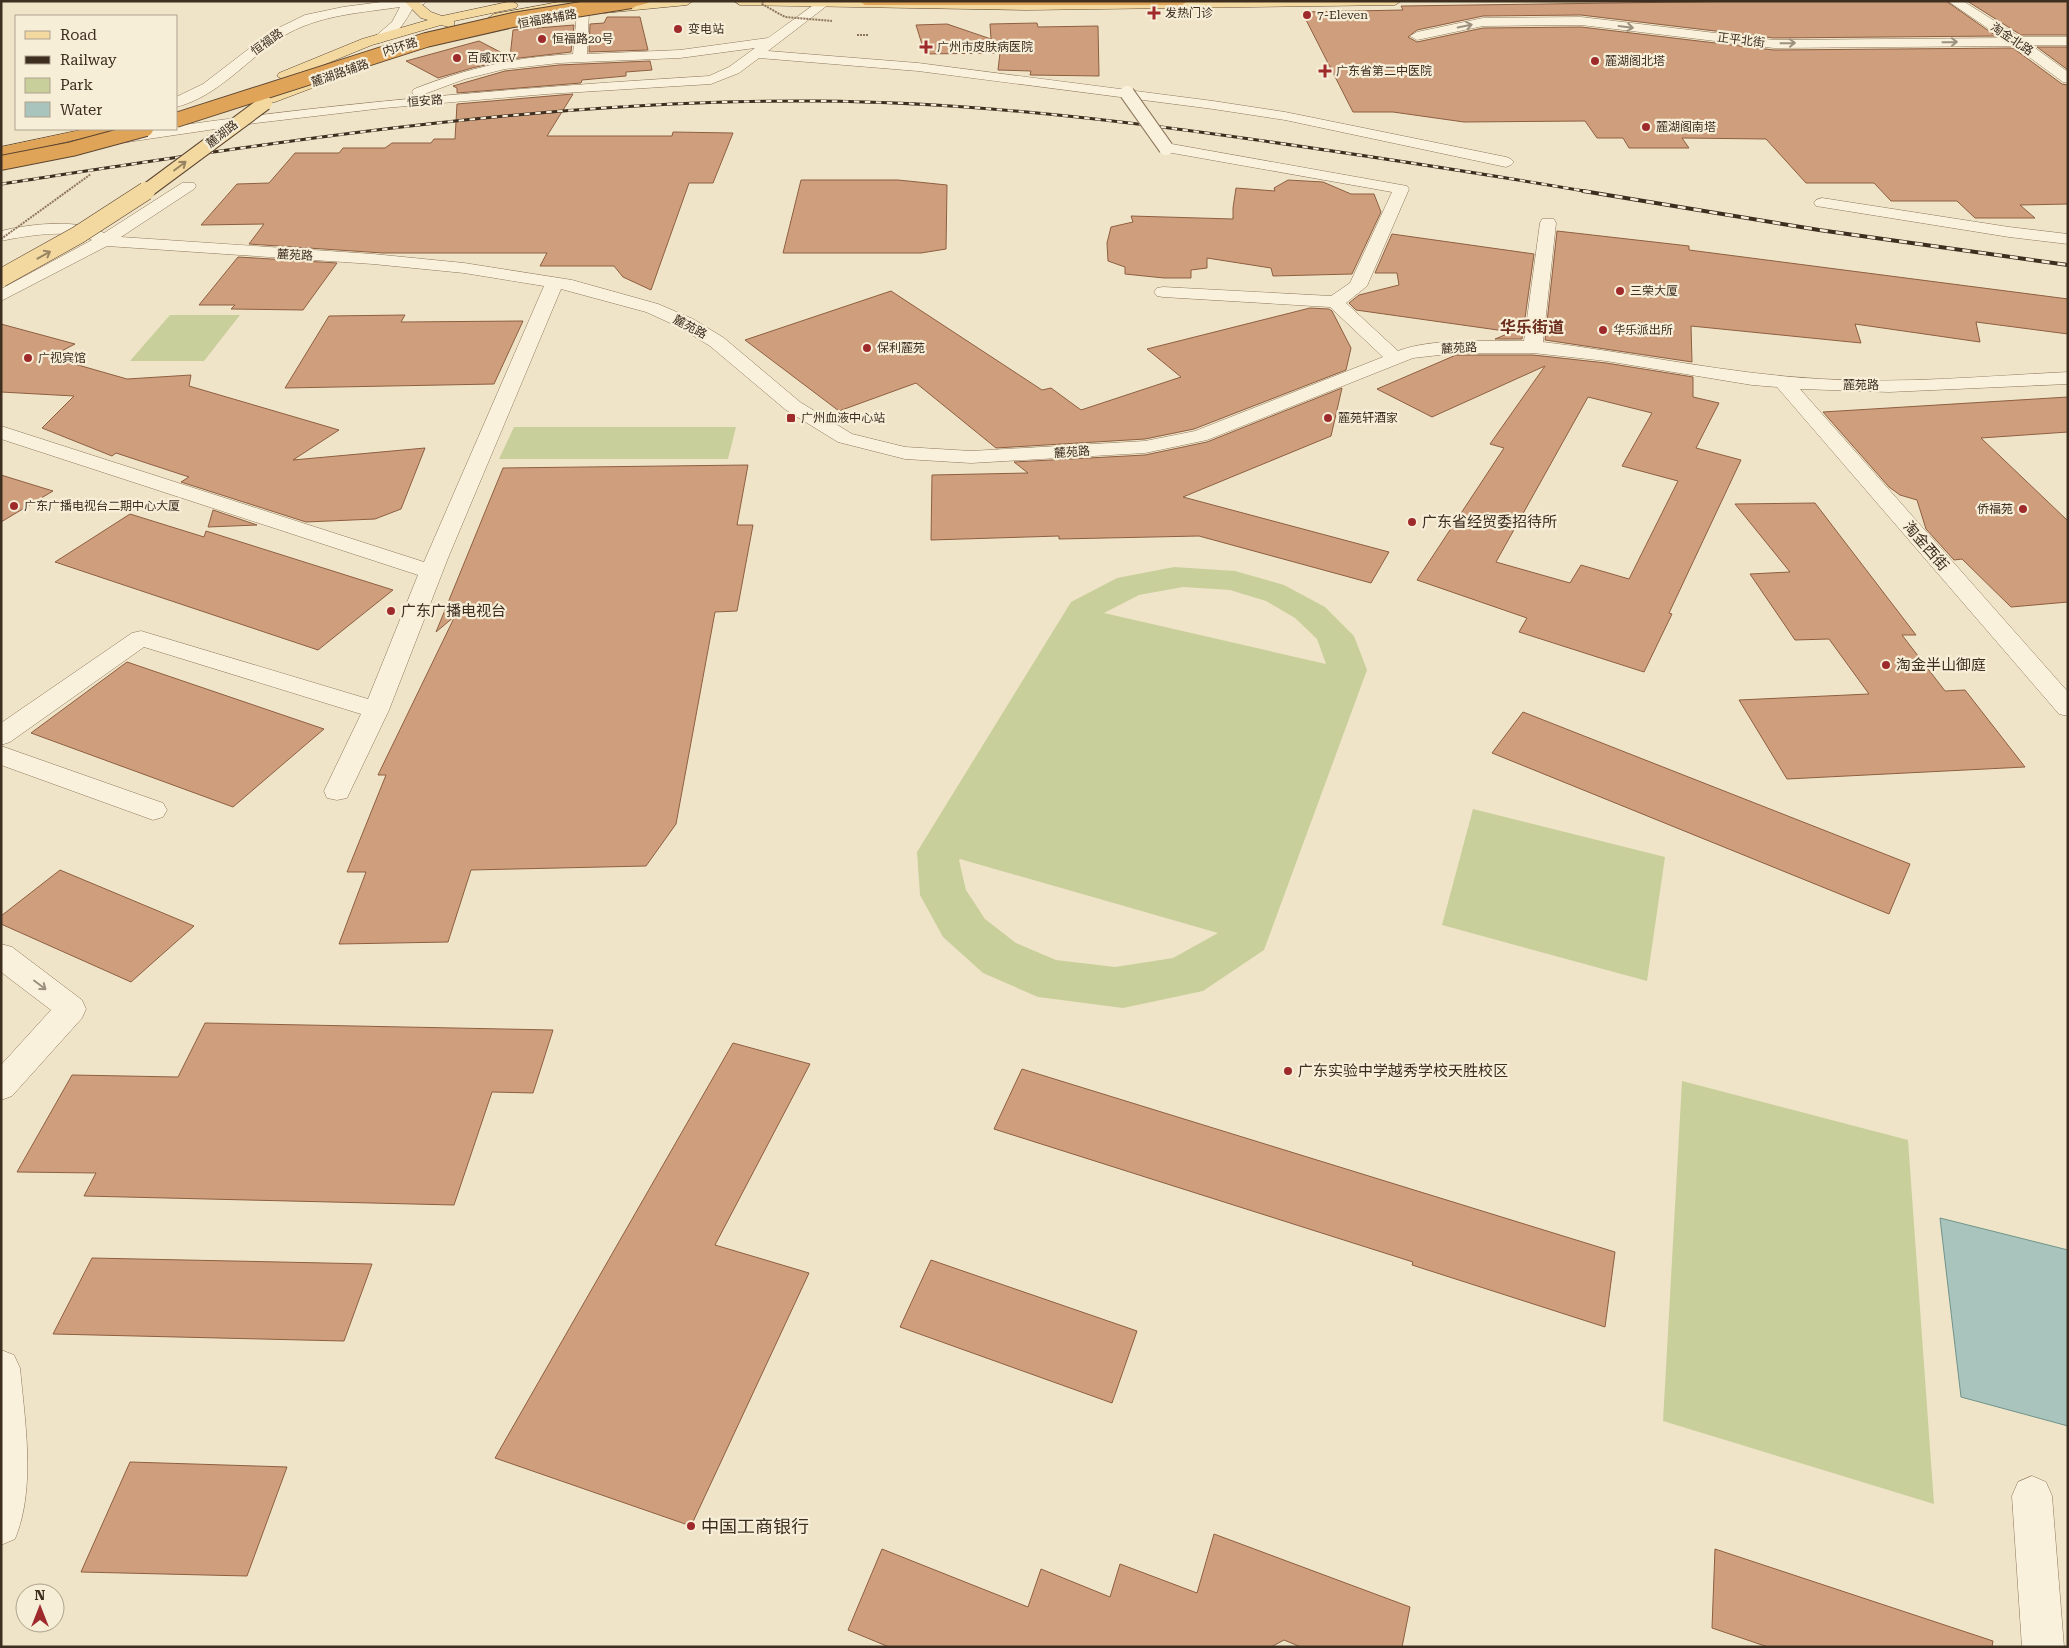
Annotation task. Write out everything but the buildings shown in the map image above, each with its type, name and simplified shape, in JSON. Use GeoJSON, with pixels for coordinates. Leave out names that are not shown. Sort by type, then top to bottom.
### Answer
{"type":"FeatureCollection","features":[{"type":"Feature","properties":{"kind":"highway","name":"内环路"},"geometry":{"type":"LineString","coordinates":[[178,106],[399,35],[484,14],[554,1]]}},
{"type":"Feature","properties":{"kind":"highway","name":"内环路"},"geometry":{"type":"LineString","coordinates":[[178,119],[439,36],[530,16],[631,1]]}},
{"type":"Feature","properties":{"kind":"highway"},"geometry":{"type":"LineString","coordinates":[[609,4],[645,1]]}},
{"type":"Feature","properties":{"kind":"highway"},"geometry":{"type":"LineString","coordinates":[[865,1],[978,3],[1182,1]]}},
{"type":"Feature","properties":{"kind":"highway"},"geometry":{"type":"LineString","coordinates":[[1,154],[100,130]]}},
{"type":"Feature","properties":{"kind":"highway"},"geometry":{"type":"LineString","coordinates":[[1,163],[72,149],[142,130]]}},
{"type":"Feature","properties":{"kind":"main road"},"geometry":{"type":"LineString","coordinates":[[462,1],[464,25]]}},
{"type":"Feature","properties":{"kind":"main road"},"geometry":{"type":"LineString","coordinates":[[413,2],[426,15],[439,21],[464,25],[528,1]]}},
{"type":"Feature","properties":{"kind":"main road","name":"恒福路辅路"},"geometry":{"type":"LineString","coordinates":[[464,25],[584,7],[687,1]]}},
{"type":"Feature","properties":{"kind":"main road"},"geometry":{"type":"LineString","coordinates":[[740,1],[1073,6],[1396,1]]}},
{"type":"Feature","properties":{"kind":"main road"},"geometry":{"type":"LineString","coordinates":[[379,38],[439,21]]}},
{"type":"Feature","properties":{"kind":"main road","name":"麓湖路辅路"},"geometry":{"type":"LineString","coordinates":[[268,101],[464,25]]}},
{"type":"Feature","properties":{"kind":"main road","name":"麓湖路"},"geometry":{"type":"LineString","coordinates":[[1,262],[79,218],[125,188],[180,150],[242,101],[305,66],[331,54],[379,38]]}},
{"type":"Feature","properties":{"kind":"main road","name":"麓湖路"},"geometry":{"type":"LineString","coordinates":[[1,278],[106,218],[268,101]]}},
{"type":"Feature","properties":{"kind":"street","name":"淘金北路"},"geometry":{"type":"LineString","coordinates":[[1954,1],[2016,41],[2068,79]]}},
{"type":"Feature","properties":{"kind":"street"},"geometry":{"type":"LineString","coordinates":[[379,38],[397,24],[413,2]]}},
{"type":"Feature","properties":{"kind":"street","name":"恒福路"},"geometry":{"type":"LineString","coordinates":[[178,102],[208,87],[286,28],[326,14],[413,2]]}},
{"type":"Feature","properties":{"kind":"street"},"geometry":{"type":"LineString","coordinates":[[768,2],[795,9],[807,17]]}},
{"type":"Feature","properties":{"kind":"street","name":"恒安路"},"geometry":{"type":"LineString","coordinates":[[178,130],[384,104],[547,90],[702,82],[721,77],[757,54],[826,2]]}},
{"type":"Feature","properties":{"kind":"street"},"geometry":{"type":"LineString","coordinates":[[369,7],[388,8],[402,17]]}},
{"type":"Feature","properties":{"kind":"street"},"geometry":{"type":"LineString","coordinates":[[580,58],[584,7]]}},
{"type":"Feature","properties":{"kind":"street","name":"正平北街"},"geometry":{"type":"LineString","coordinates":[[1417,36],[1482,22],[1580,22],[1774,44],[2068,41]]}},
{"type":"Feature","properties":{"kind":"street"},"geometry":{"type":"LineString","coordinates":[[384,104],[460,76],[505,65],[580,58],[680,54],[774,41]]}},
{"type":"Feature","properties":{"kind":"street"},"geometry":{"type":"LineString","coordinates":[[757,54],[918,66],[1020,81],[1127,93],[1285,116],[1506,162]]}},
{"type":"Feature","properties":{"kind":"street"},"geometry":{"type":"LineString","coordinates":[[208,87],[201,106],[203,117],[225,123]]}},
{"type":"Feature","properties":{"kind":"street"},"geometry":{"type":"LineString","coordinates":[[1127,93],[1166,148],[1401,189],[1358,286],[1335,302],[1163,292]]}},
{"type":"Feature","properties":{"kind":"street"},"geometry":{"type":"LineString","coordinates":[[53,148],[116,130]]}},
{"type":"Feature","properties":{"kind":"street","name":"恒安路"},"geometry":{"type":"LineString","coordinates":[[1,154],[177,130]]}},
{"type":"Feature","properties":{"kind":"street"},"geometry":{"type":"LineString","coordinates":[[1,296],[104,242],[188,186]]}},
{"type":"Feature","properties":{"kind":"street"},"geometry":{"type":"LineString","coordinates":[[1822,203],[2009,232],[2068,239]]}},
{"type":"Feature","properties":{"kind":"street"},"geometry":{"type":"LineString","coordinates":[[1533,347],[1548,223]]}},
{"type":"Feature","properties":{"kind":"street"},"geometry":{"type":"LineString","coordinates":[[1,237],[28,230],[51,229],[92,234],[100,237],[104,242]]}},
{"type":"Feature","properties":{"kind":"street","name":"麓苑路"},"geometry":{"type":"LineString","coordinates":[[104,242],[382,260],[464,268],[555,282],[652,308],[686,323],[717,342],[793,406],[845,438],[905,453],[971,457],[1076,452],[1154,445],[1200,436],[1409,353],[1457,346],[1533,347],[1784,383],[1889,386],[2068,378]]}},
{"type":"Feature","properties":{"kind":"street"},"geometry":{"type":"LineString","coordinates":[[337,791],[376,710],[431,572],[555,282]]}},
{"type":"Feature","properties":{"kind":"street"},"geometry":{"type":"LineString","coordinates":[[1335,302],[1395,358]]}},
{"type":"Feature","properties":{"kind":"street","name":"淘金西街"},"geometry":{"type":"LineString","coordinates":[[1784,383],[2068,708]]}},
{"type":"Feature","properties":{"kind":"street"},"geometry":{"type":"LineString","coordinates":[[1,432],[431,572]]}},
{"type":"Feature","properties":{"kind":"street"},"geometry":{"type":"LineString","coordinates":[[1,736],[141,638],[376,710]]}},
{"type":"Feature","properties":{"kind":"street"},"geometry":{"type":"LineString","coordinates":[[1,755],[153,810]]}},
{"type":"Feature","properties":{"kind":"street"},"geometry":{"type":"LineString","coordinates":[[1,955],[71,1008],[1,1087]]}},
{"type":"Feature","properties":{"kind":"street"},"geometry":{"type":"LineString","coordinates":[[1,1368],[9,1462],[1,1526]]}},
{"type":"Feature","properties":{"kind":"street"},"geometry":{"type":"LineString","coordinates":[[2032,1496],[2043,1647]]}},
{"type":"Feature","properties":{"kind":"path"},"geometry":{"type":"LineString","coordinates":[[763,1],[762,4],[785,17],[832,21]]}},
{"type":"Feature","properties":{"kind":"path"},"geometry":{"type":"LineString","coordinates":[[1,237],[96,170]]}},
{"type":"Feature","properties":{"kind":"green space"},"geometry":{"type":"Polygon","coordinates":[[[170,315],[240,315],[204,361],[130,361],[170,315]]]}},
{"type":"Feature","properties":{"kind":"green space"},"geometry":{"type":"Polygon","coordinates":[[[514,427],[736,427],[728,459],[499,459],[514,427]]]}},
{"type":"Feature","properties":{"kind":"green space"},"geometry":{"type":"Polygon","coordinates":[[[1174,567],[1235,571],[1284,585],[1325,607],[1354,636],[1367,670],[1264,950],[1203,991],[1123,1008],[1038,997],[983,973],[943,937],[920,895],[917,852],[1071,602],[1117,578],[1174,567]],[[1183,587],[1139,595],[1104,613],[1326,664],[1317,639],[1295,618],[1266,601],[1230,590],[1183,587]],[[960,859],[966,890],[985,919],[1016,943],[1056,960],[1115,967],[1173,958],[1218,933],[960,859]]]}},
{"type":"Feature","properties":{"kind":"green space"},"geometry":{"type":"Polygon","coordinates":[[[1473,809],[1665,857],[1647,981],[1442,925],[1473,809]]]}},
{"type":"Feature","properties":{"kind":"green space"},"geometry":{"type":"Polygon","coordinates":[[[1682,1081],[1908,1140],[1934,1504],[1663,1421],[1682,1081]]]}},
{"type":"Feature","properties":{"kind":"water"},"geometry":{"type":"Polygon","coordinates":[[[1940,1218],[2068,1250],[2068,1426],[1961,1397],[1940,1218]]]}},
{"type":"Feature","properties":{"kind":"railway"},"geometry":{"type":"LineString","coordinates":[[1,184],[204,153],[407,126],[611,107],[714,102],[816,101],[982,108],[1092,119],[1299,146],[1590,192]]}},
{"type":"Feature","properties":{"kind":"railway"},"geometry":{"type":"LineString","coordinates":[[1583,191],[1819,230],[2068,265]]}},
{"type":"Feature","properties":{"kind":"place","name":"发热门诊"},"geometry":{"type":"Point","coordinates":[1154,13]}},
{"type":"Feature","properties":{"kind":"place","name":"7-Eleven"},"geometry":{"type":"Point","coordinates":[1307,15]}},
{"type":"Feature","properties":{"kind":"place","name":"变电站"},"geometry":{"type":"Point","coordinates":[678,29]}},
{"type":"Feature","properties":{"kind":"place","name":"恒福路20号"},"geometry":{"type":"Point","coordinates":[542,39]}},
{"type":"Feature","properties":{"kind":"place","name":"广州市皮肤病医院"},"geometry":{"type":"Point","coordinates":[926,47]}},
{"type":"Feature","properties":{"kind":"place","name":"百威KTV"},"geometry":{"type":"Point","coordinates":[457,58]}},
{"type":"Feature","properties":{"kind":"place","name":"麓湖阁北塔"},"geometry":{"type":"Point","coordinates":[1595,61]}},
{"type":"Feature","properties":{"kind":"place","name":"广东省第二中医院"},"geometry":{"type":"Point","coordinates":[1325,71]}},
{"type":"Feature","properties":{"kind":"place","name":"麓湖阁南塔"},"geometry":{"type":"Point","coordinates":[1646,127]}},
{"type":"Feature","properties":{"kind":"place","name":"三荣大厦"},"geometry":{"type":"Point","coordinates":[1620,291]}},
{"type":"Feature","properties":{"kind":"place","name":"华乐派出所"},"geometry":{"type":"Point","coordinates":[1603,330]}},
{"type":"Feature","properties":{"kind":"place","name":"保利麓苑"},"geometry":{"type":"Point","coordinates":[867,348]}},
{"type":"Feature","properties":{"kind":"place","name":"广视宾馆"},"geometry":{"type":"Point","coordinates":[28,358]}},
{"type":"Feature","properties":{"kind":"place","name":"广州血液中心站"},"geometry":{"type":"Point","coordinates":[791,418]}},
{"type":"Feature","properties":{"kind":"place","name":"麓苑轩酒家"},"geometry":{"type":"Point","coordinates":[1328,418]}},
{"type":"Feature","properties":{"kind":"place","name":"广东广播电视台二期中心大厦"},"geometry":{"type":"Point","coordinates":[14,506]}},
{"type":"Feature","properties":{"kind":"place","name":"侨福苑"},"geometry":{"type":"Point","coordinates":[2023,509]}},
{"type":"Feature","properties":{"kind":"place","name":"广东省经贸委招待所"},"geometry":{"type":"Point","coordinates":[1412,522]}},
{"type":"Feature","properties":{"kind":"place","name":"广东广播电视台"},"geometry":{"type":"Point","coordinates":[391,611]}},
{"type":"Feature","properties":{"kind":"place","name":"淘金半山御庭"},"geometry":{"type":"Point","coordinates":[1886,665]}},
{"type":"Feature","properties":{"kind":"place","name":"广东实验中学越秀学校天胜校区"},"geometry":{"type":"Point","coordinates":[1288,1071]}},
{"type":"Feature","properties":{"kind":"place","name":"中国工商银行"},"geometry":{"type":"Point","coordinates":[691,1526]}},
{"type":"Feature","properties":{"kind":"district","name":"华乐街道"},"geometry":{"type":"Point","coordinates":[1532,327]}}]}
